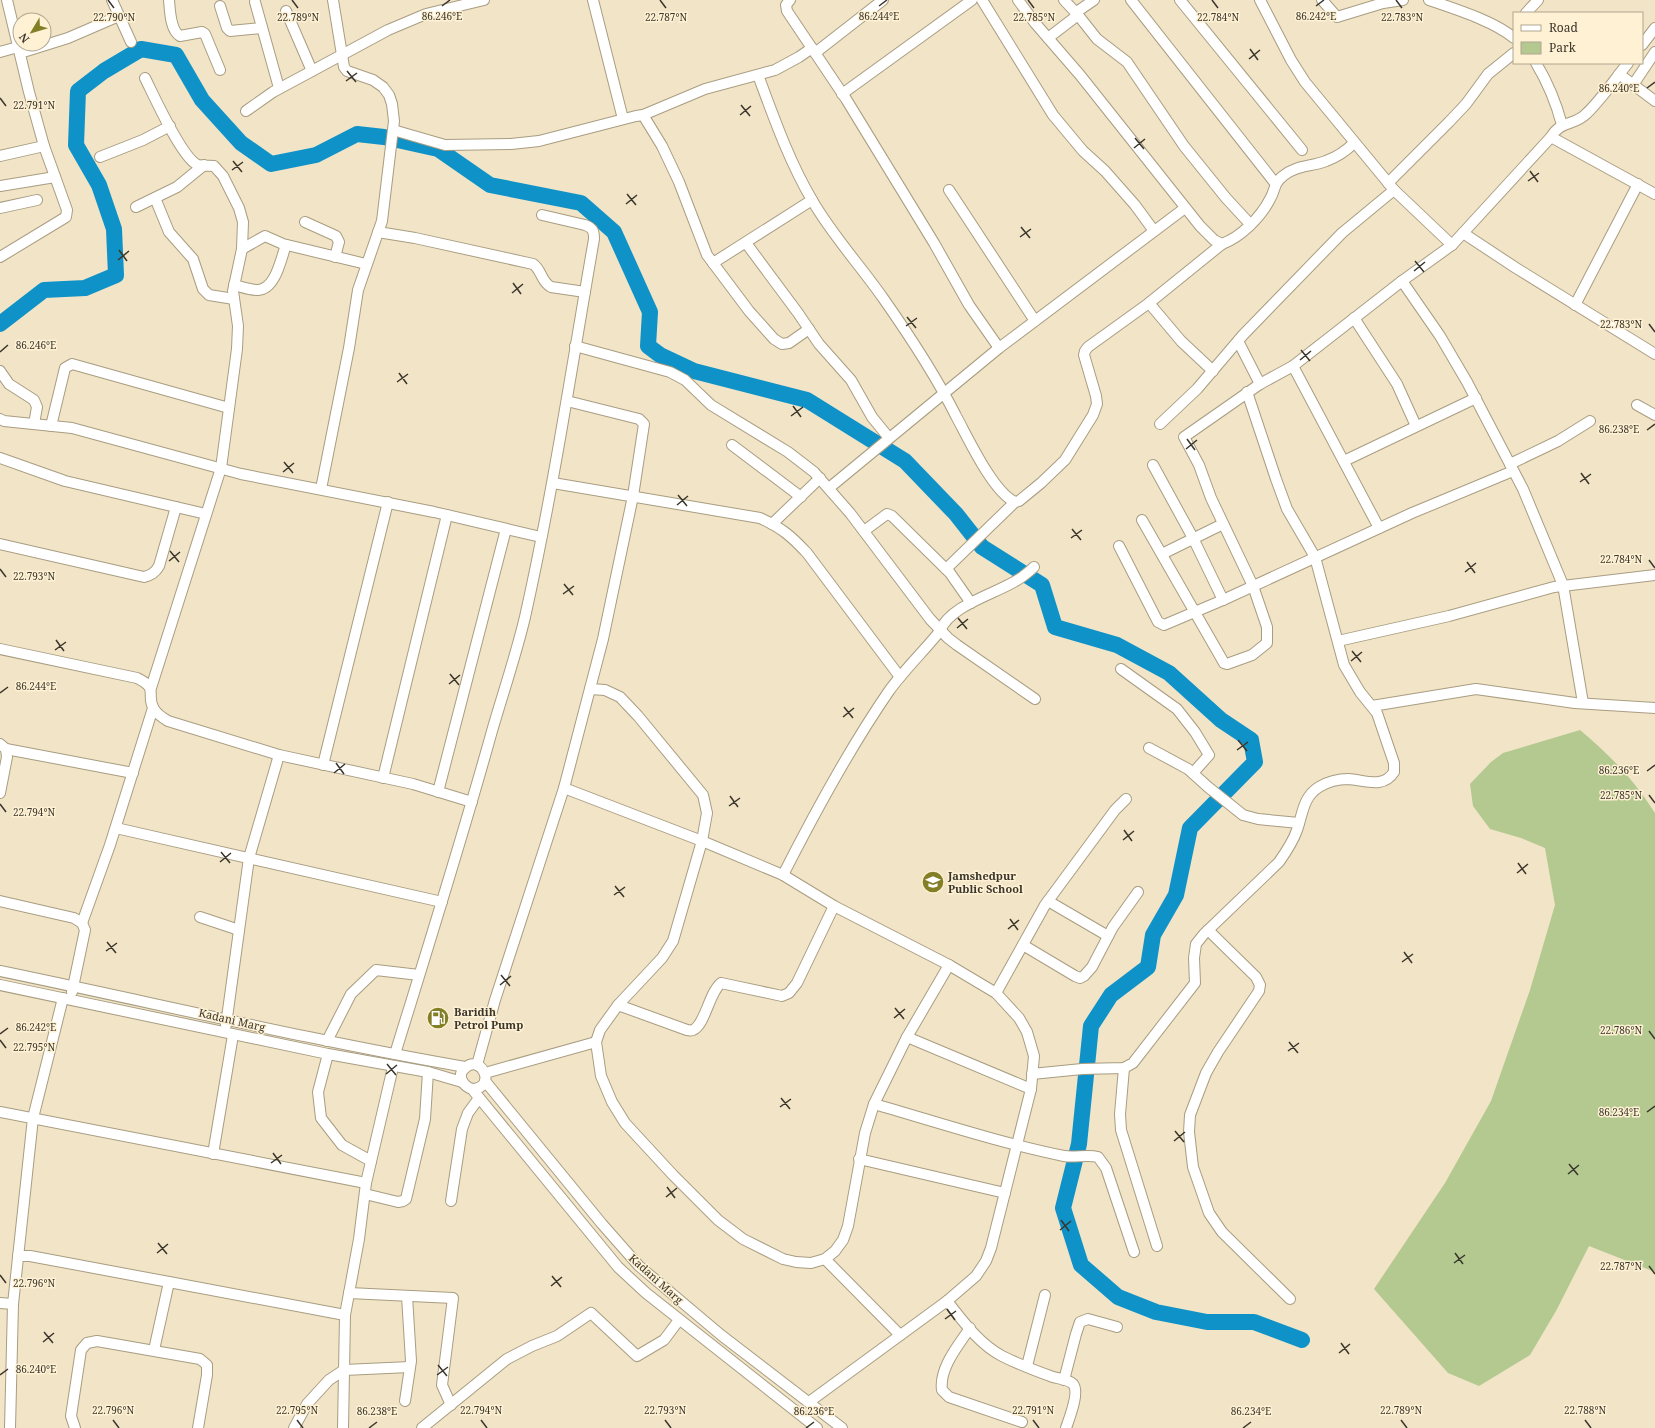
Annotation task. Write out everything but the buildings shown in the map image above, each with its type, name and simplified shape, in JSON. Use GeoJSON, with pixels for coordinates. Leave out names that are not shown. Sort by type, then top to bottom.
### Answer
{"type":"FeatureCollection","features":[{"type":"Feature","properties":{"kind":"street"},"geometry":{"type":"LineString","coordinates":[[7,0],[12,21]]}},
{"type":"Feature","properties":{"kind":"street"},"geometry":{"type":"LineString","coordinates":[[112,0],[131,42]]}},
{"type":"Feature","properties":{"kind":"street"},"geometry":{"type":"LineString","coordinates":[[169,0],[172,20],[177,34],[180,36],[202,32],[205,34],[220,70]]}},
{"type":"Feature","properties":{"kind":"street"},"geometry":{"type":"LineString","coordinates":[[321,489],[349,348],[358,290],[382,221],[393,132],[392,104],[389,94],[373,80],[347,71],[344,67],[333,0]]}},
{"type":"Feature","properties":{"kind":"street"},"geometry":{"type":"LineString","coordinates":[[246,111],[279,88],[388,30],[426,14],[484,0]]}},
{"type":"Feature","properties":{"kind":"street"},"geometry":{"type":"LineString","coordinates":[[593,0],[623,119]]}},
{"type":"Feature","properties":{"kind":"street"},"geometry":{"type":"LineString","coordinates":[[790,0],[786,5],[787,11],[842,94],[934,243],[969,305],[999,348]]}},
{"type":"Feature","properties":{"kind":"street"},"geometry":{"type":"LineString","coordinates":[[393,132],[445,145],[512,144],[539,141],[643,115],[705,89],[758,75],[786,65],[813,50],[882,0]]}},
{"type":"Feature","properties":{"kind":"street"},"geometry":{"type":"LineString","coordinates":[[842,94],[972,0]]}},
{"type":"Feature","properties":{"kind":"street"},"geometry":{"type":"LineString","coordinates":[[982,0],[1053,116],[1083,151],[1105,171],[1135,205],[1154,231]]}},
{"type":"Feature","properties":{"kind":"street"},"geometry":{"type":"LineString","coordinates":[[1018,0],[1080,75],[1185,208],[1214,240],[1222,244]]}},
{"type":"Feature","properties":{"kind":"street"},"geometry":{"type":"LineString","coordinates":[[1064,0],[1078,15],[1091,33],[1118,54],[1130,66],[1184,146],[1226,198],[1250,224]]}},
{"type":"Feature","properties":{"kind":"street"},"geometry":{"type":"LineString","coordinates":[[1048,38],[1078,15],[1078,11],[1094,0]]}},
{"type":"Feature","properties":{"kind":"street"},"geometry":{"type":"LineString","coordinates":[[1131,0],[1275,183]]}},
{"type":"Feature","properties":{"kind":"street"},"geometry":{"type":"LineString","coordinates":[[1180,0],[1302,150]]}},
{"type":"Feature","properties":{"kind":"street"},"geometry":{"type":"LineString","coordinates":[[1260,0],[1284,48],[1298,71],[1354,144],[1391,186],[1452,245]]}},
{"type":"Feature","properties":{"kind":"street"},"geometry":{"type":"LineString","coordinates":[[1322,0],[1337,17],[1384,3],[1403,0]]}},
{"type":"Feature","properties":{"kind":"street"},"geometry":{"type":"LineString","coordinates":[[1429,0],[1512,32]]}},
{"type":"Feature","properties":{"kind":"street"},"geometry":{"type":"LineString","coordinates":[[1527,12],[1538,0]]}},
{"type":"Feature","properties":{"kind":"street"},"geometry":{"type":"LineString","coordinates":[[254,2],[279,88]]}},
{"type":"Feature","properties":{"kind":"street"},"geometry":{"type":"LineString","coordinates":[[220,6],[227,28],[230,31],[262,28]]}},
{"type":"Feature","properties":{"kind":"street"},"geometry":{"type":"LineString","coordinates":[[286,10],[312,71]]}},
{"type":"Feature","properties":{"kind":"street"},"geometry":{"type":"LineString","coordinates":[[52,42],[68,38],[119,16]]}},
{"type":"Feature","properties":{"kind":"street"},"geometry":{"type":"LineString","coordinates":[[1643,44],[1655,28]]}},
{"type":"Feature","properties":{"kind":"street"},"geometry":{"type":"LineString","coordinates":[[0,52],[12,51]]}},
{"type":"Feature","properties":{"kind":"street"},"geometry":{"type":"LineString","coordinates":[[0,257],[66,217],[67,210],[44,146],[20,52]]}},
{"type":"Feature","properties":{"kind":"street"},"geometry":{"type":"LineString","coordinates":[[1633,85],[1655,52]]}},
{"type":"Feature","properties":{"kind":"street"},"geometry":{"type":"LineString","coordinates":[[1160,424],[1197,390],[1238,342],[1342,233],[1391,186],[1466,104],[1488,74],[1513,54]]}},
{"type":"Feature","properties":{"kind":"street"},"geometry":{"type":"LineString","coordinates":[[1537,64],[1556,101],[1562,125]]}},
{"type":"Feature","properties":{"kind":"street"},"geometry":{"type":"LineString","coordinates":[[1142,520],[1224,663],[1227,664],[1252,655],[1267,643],[1267,627],[1253,586],[1211,498],[1199,465],[1184,436],[1247,392],[1293,366],[1402,280],[1452,245],[1551,137],[1555,130],[1562,125],[1585,116],[1627,64]]}},
{"type":"Feature","properties":{"kind":"street"},"geometry":{"type":"LineString","coordinates":[[1619,74],[1655,101]]}},
{"type":"Feature","properties":{"kind":"street"},"geometry":{"type":"LineString","coordinates":[[758,75],[784,144],[812,200],[853,260],[883,298],[945,393],[981,461],[1003,494],[1016,502]]}},
{"type":"Feature","properties":{"kind":"street"},"geometry":{"type":"LineString","coordinates":[[82,923],[116,828],[153,708],[151,688],[220,468],[237,349],[238,326],[234,299],[234,285],[242,249],[243,222],[239,208],[219,170],[214,166],[194,163],[177,140],[145,78]]}},
{"type":"Feature","properties":{"kind":"street"},"geometry":{"type":"LineString","coordinates":[[643,115],[662,146],[687,202],[702,243],[713,263],[774,339],[785,344],[809,329]]}},
{"type":"Feature","properties":{"kind":"street"},"geometry":{"type":"LineString","coordinates":[[100,157],[143,140],[170,126]]}},
{"type":"Feature","properties":{"kind":"street"},"geometry":{"type":"LineString","coordinates":[[1551,137],[1655,194]]}},
{"type":"Feature","properties":{"kind":"street"},"geometry":{"type":"LineString","coordinates":[[946,569],[982,533],[1016,502],[1041,483],[1065,460],[1093,415],[1097,404],[1084,355],[1088,347],[1148,303],[1222,244],[1230,241],[1250,224],[1271,198],[1275,183],[1290,171],[1300,167],[1325,162],[1342,154],[1354,144]]}},
{"type":"Feature","properties":{"kind":"street"},"geometry":{"type":"LineString","coordinates":[[0,156],[44,146]]}},
{"type":"Feature","properties":{"kind":"street"},"geometry":{"type":"LineString","coordinates":[[136,207],[177,187],[204,165]]}},
{"type":"Feature","properties":{"kind":"street"},"geometry":{"type":"LineString","coordinates":[[0,186],[55,177]]}},
{"type":"Feature","properties":{"kind":"street"},"geometry":{"type":"LineString","coordinates":[[1575,305],[1638,184]]}},
{"type":"Feature","properties":{"kind":"street"},"geometry":{"type":"LineString","coordinates":[[949,190],[1035,321]]}},
{"type":"Feature","properties":{"kind":"street"},"geometry":{"type":"LineString","coordinates":[[155,198],[169,232],[193,259],[200,283],[205,292],[213,296],[234,299]]}},
{"type":"Feature","properties":{"kind":"street"},"geometry":{"type":"LineString","coordinates":[[0,208],[37,200]]}},
{"type":"Feature","properties":{"kind":"street"},"geometry":{"type":"LineString","coordinates":[[713,263],[812,200]]}},
{"type":"Feature","properties":{"kind":"street"},"geometry":{"type":"LineString","coordinates":[[829,488],[999,348],[1185,208]]}},
{"type":"Feature","properties":{"kind":"street"},"geometry":{"type":"LineString","coordinates":[[395,1054],[472,802],[524,618],[553,483],[594,232],[591,228],[585,225],[542,215]]}},
{"type":"Feature","properties":{"kind":"street"},"geometry":{"type":"LineString","coordinates":[[305,222],[336,236],[338,242],[335,257]]}},
{"type":"Feature","properties":{"kind":"street"},"geometry":{"type":"LineString","coordinates":[[378,232],[533,264],[537,267],[547,284],[551,287],[585,292]]}},
{"type":"Feature","properties":{"kind":"street"},"geometry":{"type":"LineString","coordinates":[[1463,233],[1655,354]]}},
{"type":"Feature","properties":{"kind":"street"},"geometry":{"type":"LineString","coordinates":[[242,249],[265,236],[286,244],[366,264]]}},
{"type":"Feature","properties":{"kind":"street"},"geometry":{"type":"LineString","coordinates":[[746,243],[829,356],[851,380],[887,440]]}},
{"type":"Feature","properties":{"kind":"street"},"geometry":{"type":"LineString","coordinates":[[234,285],[259,290],[264,289],[271,284],[286,244]]}},
{"type":"Feature","properties":{"kind":"street"},"geometry":{"type":"LineString","coordinates":[[1402,280],[1440,336],[1476,398],[1523,489],[1563,585],[1583,703]]}},
{"type":"Feature","properties":{"kind":"street"},"geometry":{"type":"LineString","coordinates":[[1148,303],[1181,341],[1213,371]]}},
{"type":"Feature","properties":{"kind":"street"},"geometry":{"type":"LineString","coordinates":[[1354,318],[1397,384],[1416,426]]}},
{"type":"Feature","properties":{"kind":"street"},"geometry":{"type":"LineString","coordinates":[[1238,342],[1260,384]]}},
{"type":"Feature","properties":{"kind":"street"},"geometry":{"type":"LineString","coordinates":[[575,346],[670,372],[685,380],[711,405],[788,452],[814,472],[829,488],[864,531],[930,620],[940,631],[957,645],[1035,699]]}},
{"type":"Feature","properties":{"kind":"street"},"geometry":{"type":"LineString","coordinates":[[51,426],[65,368],[72,364],[229,408]]}},
{"type":"Feature","properties":{"kind":"street"},"geometry":{"type":"LineString","coordinates":[[1293,366],[1379,528]]}},
{"type":"Feature","properties":{"kind":"street"},"geometry":{"type":"LineString","coordinates":[[0,371],[9,384],[28,395],[36,403],[34,424]]}},
{"type":"Feature","properties":{"kind":"street"},"geometry":{"type":"LineString","coordinates":[[1032,1074],[1082,1069],[1124,1068],[1133,1063],[1195,982],[1194,958],[1196,944],[1208,930],[1279,862],[1287,851],[1297,831],[1307,798],[1320,786],[1335,781],[1348,779],[1376,783],[1386,780],[1394,772],[1394,763],[1377,713],[1360,692],[1344,665],[1314,557],[1288,509],[1247,392]]}},
{"type":"Feature","properties":{"kind":"street"},"geometry":{"type":"LineString","coordinates":[[1344,461],[1476,398]]}},
{"type":"Feature","properties":{"kind":"street"},"geometry":{"type":"LineString","coordinates":[[477,1065],[495,1000],[564,788],[590,689],[603,639],[633,496],[644,424],[639,419],[567,401]]}},
{"type":"Feature","properties":{"kind":"street"},"geometry":{"type":"LineString","coordinates":[[1636,405],[1655,415]]}},
{"type":"Feature","properties":{"kind":"street"},"geometry":{"type":"LineString","coordinates":[[0,419],[72,428],[242,474],[388,502],[541,537]]}},
{"type":"Feature","properties":{"kind":"street"},"geometry":{"type":"LineString","coordinates":[[1119,546],[1161,624],[1164,625],[1223,600],[1512,467],[1590,421]]}},
{"type":"Feature","properties":{"kind":"street"},"geometry":{"type":"LineString","coordinates":[[732,445],[801,497]]}},
{"type":"Feature","properties":{"kind":"street"},"geometry":{"type":"LineString","coordinates":[[0,458],[64,481],[206,514]]}},
{"type":"Feature","properties":{"kind":"street"},"geometry":{"type":"LineString","coordinates":[[1153,465],[1193,538],[1223,600]]}},
{"type":"Feature","properties":{"kind":"street"},"geometry":{"type":"LineString","coordinates":[[772,524],[820,478]]}},
{"type":"Feature","properties":{"kind":"street"},"geometry":{"type":"LineString","coordinates":[[553,483],[760,518],[772,524],[791,536],[807,554],[900,677]]}},
{"type":"Feature","properties":{"kind":"street"},"geometry":{"type":"LineString","coordinates":[[323,765],[388,502]]}},
{"type":"Feature","properties":{"kind":"street"},"geometry":{"type":"LineString","coordinates":[[0,544],[144,577],[151,576],[156,572],[159,566],[176,507]]}},
{"type":"Feature","properties":{"kind":"street"},"geometry":{"type":"LineString","coordinates":[[864,531],[883,516],[887,514],[889,515],[910,532],[946,569],[961,587],[971,603]]}},
{"type":"Feature","properties":{"kind":"street"},"geometry":{"type":"LineString","coordinates":[[383,778],[447,515]]}},
{"type":"Feature","properties":{"kind":"street"},"geometry":{"type":"LineString","coordinates":[[1162,554],[1223,524]]}},
{"type":"Feature","properties":{"kind":"street"},"geometry":{"type":"LineString","coordinates":[[438,792],[506,529]]}},
{"type":"Feature","properties":{"kind":"street"},"geometry":{"type":"LineString","coordinates":[[783,875],[812,817],[854,745],[890,690],[940,631],[942,624],[948,618],[971,603],[1021,578],[1034,567]]}},
{"type":"Feature","properties":{"kind":"street"},"geometry":{"type":"LineString","coordinates":[[1338,641],[1449,616],[1563,585],[1655,576]]}},
{"type":"Feature","properties":{"kind":"street"},"geometry":{"type":"LineString","coordinates":[[0,650],[137,678],[147,683],[151,688]]}},
{"type":"Feature","properties":{"kind":"street"},"geometry":{"type":"LineString","coordinates":[[1121,669],[1177,709],[1202,742],[1209,755],[1193,773]]}},
{"type":"Feature","properties":{"kind":"street"},"geometry":{"type":"LineString","coordinates":[[590,689],[605,690],[620,697],[638,716],[703,795],[707,813],[702,841],[673,941],[662,958],[618,1005],[600,1030],[596,1042],[602,1076],[612,1102],[625,1123],[718,1220],[743,1239],[783,1258],[796,1262],[811,1263],[825,1259],[835,1251],[843,1240],[848,1226],[859,1159],[874,1104],[907,1037],[949,965]]}},
{"type":"Feature","properties":{"kind":"street"},"geometry":{"type":"LineString","coordinates":[[1372,706],[1476,689],[1583,703],[1655,708]]}},
{"type":"Feature","properties":{"kind":"street"},"geometry":{"type":"LineString","coordinates":[[153,708],[160,716],[168,721],[279,754],[412,784],[472,802]]}},
{"type":"Feature","properties":{"kind":"street"},"geometry":{"type":"LineString","coordinates":[[3,747],[133,773]]}},
{"type":"Feature","properties":{"kind":"street"},"geometry":{"type":"LineString","coordinates":[[0,793],[7,757],[3,747]]}},
{"type":"Feature","properties":{"kind":"street"},"geometry":{"type":"LineString","coordinates":[[1149,748],[1193,773],[1243,815],[1251,818],[1299,823]]}},
{"type":"Feature","properties":{"kind":"street"},"geometry":{"type":"LineString","coordinates":[[213,1154],[229,1034],[226,1018],[249,858],[279,754]]}},
{"type":"Feature","properties":{"kind":"street"},"geometry":{"type":"LineString","coordinates":[[564,788],[702,841],[783,875],[834,906],[949,965],[996,993],[1019,1018],[1027,1032],[1034,1056],[1031,1089],[992,1248],[986,1261],[976,1276],[947,1301],[808,1402]]}},
{"type":"Feature","properties":{"kind":"street"},"geometry":{"type":"LineString","coordinates":[[996,993],[1048,901],[1115,810],[1126,799]]}},
{"type":"Feature","properties":{"kind":"street"},"geometry":{"type":"LineString","coordinates":[[116,828],[442,902]]}},
{"type":"Feature","properties":{"kind":"street"},"geometry":{"type":"LineString","coordinates":[[1023,945],[1080,978],[1084,976],[1092,967],[1108,936],[1138,892]]}},
{"type":"Feature","properties":{"kind":"street"},"geometry":{"type":"LineString","coordinates":[[0,901],[74,918],[82,923],[85,930],[73,986],[67,999],[33,1118],[13,1304],[10,1428]]}},
{"type":"Feature","properties":{"kind":"street"},"geometry":{"type":"LineString","coordinates":[[1048,901],[1108,936]]}},
{"type":"Feature","properties":{"kind":"street"},"geometry":{"type":"LineString","coordinates":[[618,1005],[687,1030],[693,1030],[699,1024],[712,994],[721,983],[782,996],[789,993],[797,983],[834,906]]}},
{"type":"Feature","properties":{"kind":"street"},"geometry":{"type":"LineString","coordinates":[[200,917],[239,930]]}},
{"type":"Feature","properties":{"kind":"street"},"geometry":{"type":"LineString","coordinates":[[1208,930],[1256,976],[1260,985],[1259,991],[1206,1072],[1190,1115],[1189,1132],[1193,1166],[1203,1199],[1215,1223],[1222,1232],[1290,1299]]}},
{"type":"Feature","properties":{"kind":"street"},"geometry":{"type":"LineString","coordinates":[[327,1041],[351,994],[376,970],[419,975]]}},
{"type":"Feature","properties":{"kind":"street","name":"Kadani Marg"},"geometry":{"type":"LineString","coordinates":[[0,971],[226,1018],[327,1041],[466,1067]]}},
{"type":"Feature","properties":{"kind":"street","name":"Kadani Marg"},"geometry":{"type":"LineString","coordinates":[[0,985],[229,1034],[428,1072],[462,1082]]}},
{"type":"Feature","properties":{"kind":"street"},"geometry":{"type":"LineString","coordinates":[[907,1037],[1031,1089]]}},
{"type":"Feature","properties":{"kind":"street"},"geometry":{"type":"LineString","coordinates":[[485,1077],[481,1066],[477,1065],[469,1065],[461,1074],[464,1085],[472,1089],[480,1087],[485,1077],[596,1042]]}},
{"type":"Feature","properties":{"kind":"street"},"geometry":{"type":"LineString","coordinates":[[328,1054],[318,1092],[321,1118],[342,1146],[371,1161]]}},
{"type":"Feature","properties":{"kind":"street"},"geometry":{"type":"LineString","coordinates":[[343,1428],[345,1315],[366,1183],[393,1066]]}},
{"type":"Feature","properties":{"kind":"street"},"geometry":{"type":"LineString","coordinates":[[1124,1068],[1120,1114],[1122,1130],[1157,1246]]}},
{"type":"Feature","properties":{"kind":"street"},"geometry":{"type":"LineString","coordinates":[[365,1194],[398,1202],[406,1199],[424,1119],[428,1072]]}},
{"type":"Feature","properties":{"kind":"street","name":"Kadani Marg"},"geometry":{"type":"LineString","coordinates":[[485,1077],[602,1224],[639,1266],[721,1335],[842,1428]]}},
{"type":"Feature","properties":{"kind":"street","name":"Kadani Marg"},"geometry":{"type":"LineString","coordinates":[[472,1089],[618,1267],[646,1293],[817,1428]]}},
{"type":"Feature","properties":{"kind":"street"},"geometry":{"type":"LineString","coordinates":[[451,1201],[462,1129],[468,1113],[479,1098]]}},
{"type":"Feature","properties":{"kind":"street"},"geometry":{"type":"LineString","coordinates":[[874,1104],[1018,1145],[1066,1156],[1098,1157],[1106,1168],[1134,1252]]}},
{"type":"Feature","properties":{"kind":"street"},"geometry":{"type":"LineString","coordinates":[[0,1112],[366,1183]]}},
{"type":"Feature","properties":{"kind":"street"},"geometry":{"type":"LineString","coordinates":[[859,1159],[1005,1193]]}},
{"type":"Feature","properties":{"kind":"street"},"geometry":{"type":"LineString","coordinates":[[18,1256],[30,1256],[345,1315]]}},
{"type":"Feature","properties":{"kind":"street"},"geometry":{"type":"LineString","coordinates":[[825,1259],[900,1335]]}},
{"type":"Feature","properties":{"kind":"street"},"geometry":{"type":"LineString","coordinates":[[154,1350],[170,1282]]}},
{"type":"Feature","properties":{"kind":"street"},"geometry":{"type":"LineString","coordinates":[[349,1293],[453,1298],[442,1385],[451,1405]]}},
{"type":"Feature","properties":{"kind":"street"},"geometry":{"type":"LineString","coordinates":[[1027,1366],[1045,1295]]}},
{"type":"Feature","properties":{"kind":"street"},"geometry":{"type":"LineString","coordinates":[[405,1402],[410,1367],[408,1296]]}},
{"type":"Feature","properties":{"kind":"street"},"geometry":{"type":"LineString","coordinates":[[947,1301],[970,1328],[992,1350],[1002,1356],[1073,1384],[1076,1389],[1076,1395],[1066,1428]]}},
{"type":"Feature","properties":{"kind":"street"},"geometry":{"type":"LineString","coordinates":[[0,1303],[13,1304]]}},
{"type":"Feature","properties":{"kind":"street"},"geometry":{"type":"LineString","coordinates":[[422,1428],[507,1359],[532,1346],[557,1336],[591,1313],[637,1356],[664,1340],[680,1320]]}},
{"type":"Feature","properties":{"kind":"street"},"geometry":{"type":"LineString","coordinates":[[1064,1380],[1080,1322],[1088,1319],[1117,1327]]}},
{"type":"Feature","properties":{"kind":"street"},"geometry":{"type":"LineString","coordinates":[[970,1328],[947,1364],[942,1379],[942,1390],[944,1394],[1022,1422]]}},
{"type":"Feature","properties":{"kind":"street"},"geometry":{"type":"LineString","coordinates":[[75,1428],[71,1416],[81,1350],[87,1343],[97,1341],[200,1359],[207,1365],[207,1375],[198,1428]]}},
{"type":"Feature","properties":{"kind":"street"},"geometry":{"type":"LineString","coordinates":[[294,1428],[307,1404],[329,1380],[344,1370],[410,1367]]}},
{"type":"Feature","properties":{"kind":"green space"},"geometry":{"type":"Polygon","coordinates":[[[1580,730],[1602,749],[1621,769],[1639,790],[1655,813],[1655,1272],[1589,1246],[1556,1311],[1530,1355],[1479,1386],[1448,1373],[1374,1289],[1445,1183],[1491,1101],[1530,990],[1555,905],[1545,848],[1521,838],[1490,829],[1473,806],[1470,784],[1491,762],[1503,753],[1580,730]]]}},
{"type":"Feature","properties":{"kind":"waterway"},"geometry":{"type":"LineString","coordinates":[[0,324],[44,290],[85,288],[116,275],[114,229],[99,185],[76,145],[78,91],[104,71],[141,49],[176,55],[202,100],[241,143],[271,164],[316,155],[357,134],[384,137],[438,149],[490,185],[581,203],[614,232],[650,312],[648,346],[660,355],[694,371],[807,400],[905,461],[956,514],[982,547],[1042,585],[1055,627],[1117,645],[1169,673],[1221,720],[1251,740],[1255,762],[1190,828],[1176,895],[1153,935],[1148,967],[1111,995],[1091,1026],[1079,1144],[1063,1208],[1081,1265],[1118,1297],[1156,1312],[1207,1322],[1254,1322],[1302,1340]]}},
{"type":"Feature","properties":{"kind":"place","name":"Jamshedpur Public School"},"geometry":{"type":"Point","coordinates":[933,882]}},
{"type":"Feature","properties":{"kind":"place","name":"Baridih Petrol Pump"},"geometry":{"type":"Point","coordinates":[438,1018]}}]}
